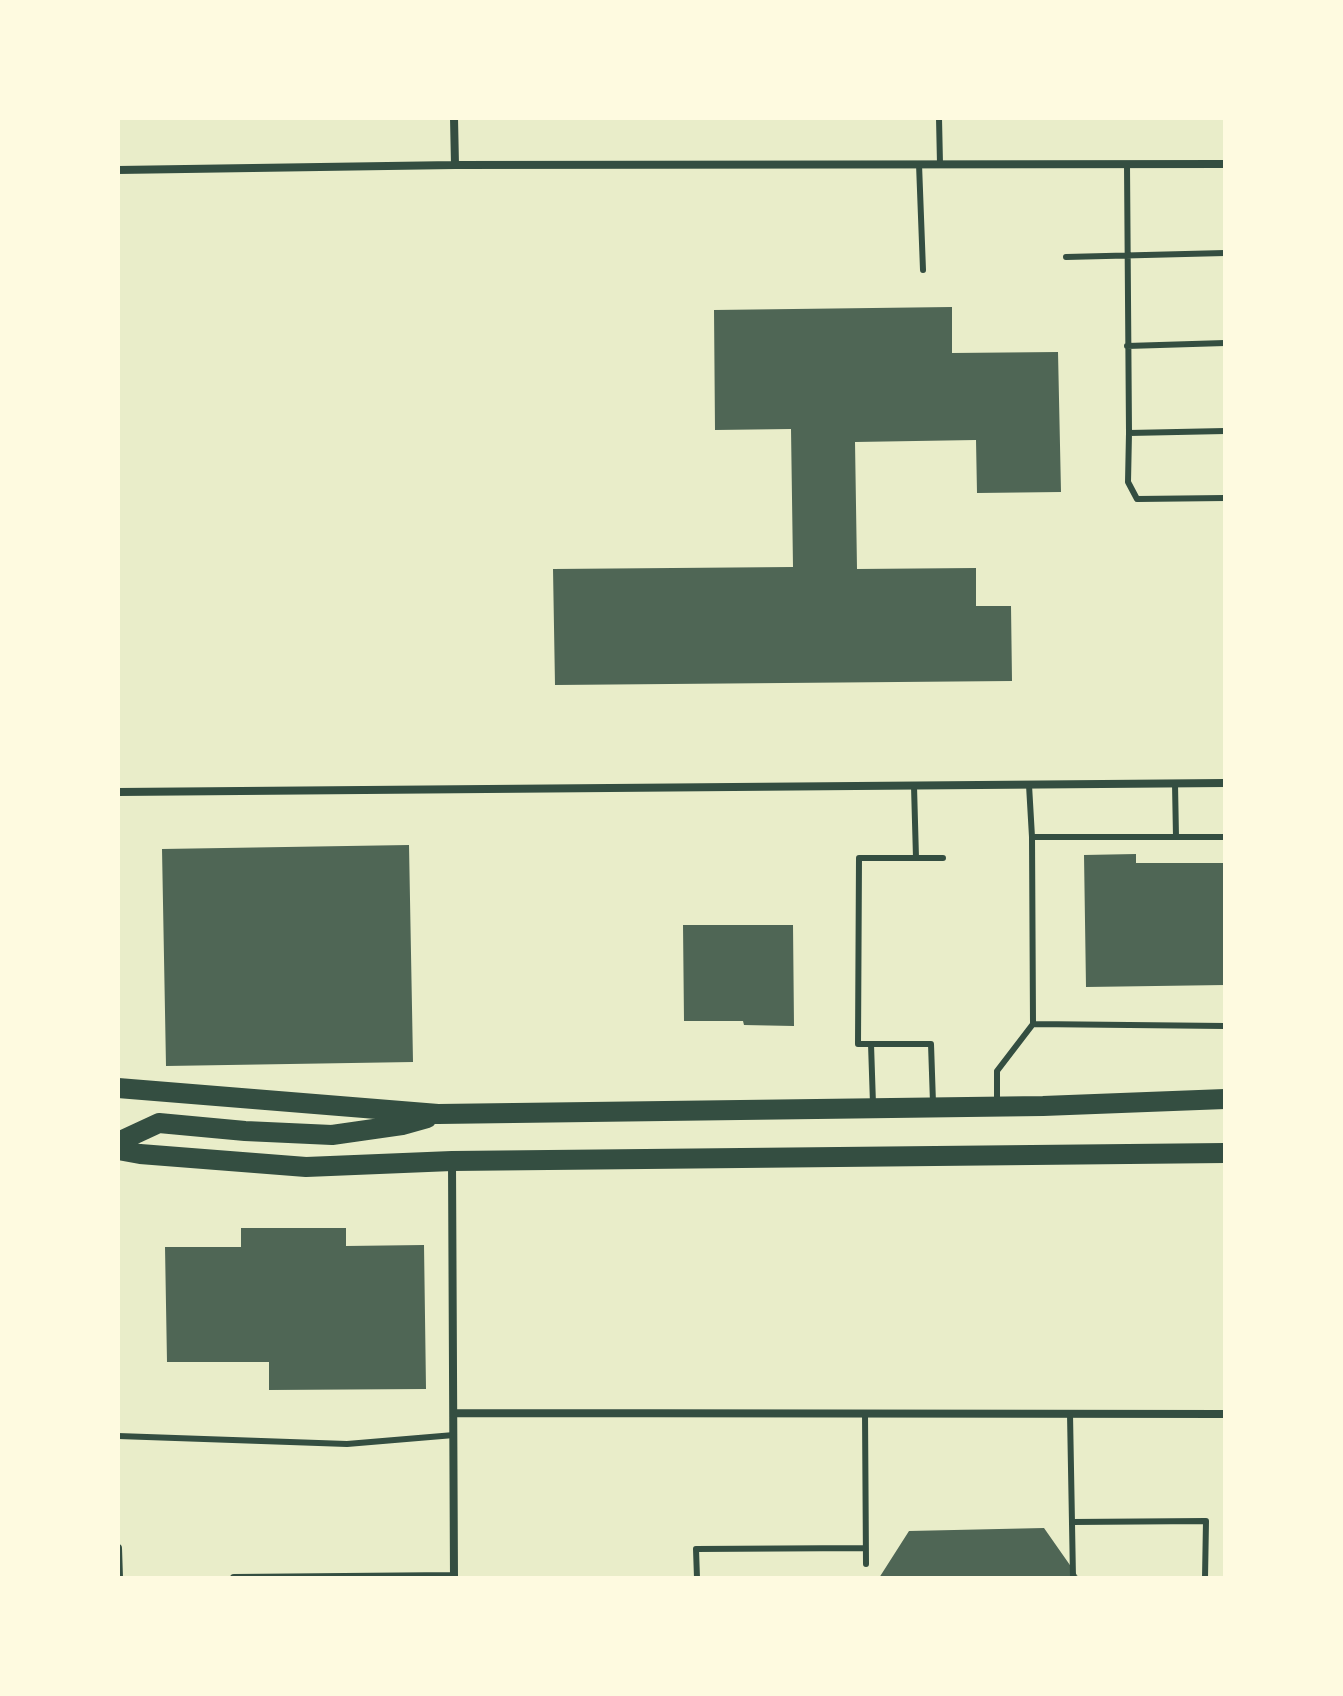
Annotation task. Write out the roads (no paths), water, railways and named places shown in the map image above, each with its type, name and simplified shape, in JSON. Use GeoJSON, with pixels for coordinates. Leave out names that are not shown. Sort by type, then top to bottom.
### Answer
{"type":"FeatureCollection","features":[{"type":"Feature","properties":{"kind":"main road"},"geometry":{"type":"LineString","coordinates":[[118,1088],[438,1114],[997,1107],[1225,1099]]}},
{"type":"Feature","properties":{"kind":"main road"},"geometry":{"type":"LineString","coordinates":[[118,1142],[159,1123],[332,1135],[402,1125],[438,1114]]}},
{"type":"Feature","properties":{"kind":"main road"},"geometry":{"type":"LineString","coordinates":[[118,1150],[306,1167],[452,1161],[1225,1153]]}},
{"type":"Feature","properties":{"kind":"street"},"geometry":{"type":"LineString","coordinates":[[454,118],[455,165]]}},
{"type":"Feature","properties":{"kind":"street"},"geometry":{"type":"LineString","coordinates":[[118,170],[455,165],[1225,164]]}},
{"type":"Feature","properties":{"kind":"street"},"geometry":{"type":"LineString","coordinates":[[118,792],[1225,783]]}},
{"type":"Feature","properties":{"kind":"street"},"geometry":{"type":"LineString","coordinates":[[234,1578],[454,1577],[452,1161]]}},
{"type":"Feature","properties":{"kind":"street"},"geometry":{"type":"LineString","coordinates":[[455,1413],[1225,1414]]}},
{"type":"Feature","properties":{"kind":"street"},"geometry":{"type":"LineString","coordinates":[[118,1548],[119,1578]]}},
{"type":"Feature","properties":{"kind":"lane"},"geometry":{"type":"LineString","coordinates":[[939,118],[940,164]]}},
{"type":"Feature","properties":{"kind":"lane"},"geometry":{"type":"LineString","coordinates":[[919,164],[923,270]]}},
{"type":"Feature","properties":{"kind":"lane"},"geometry":{"type":"LineString","coordinates":[[1127,165],[1128,482],[1137,499],[1225,498]]}},
{"type":"Feature","properties":{"kind":"lane"},"geometry":{"type":"LineString","coordinates":[[1066,257],[1225,253]]}},
{"type":"Feature","properties":{"kind":"lane"},"geometry":{"type":"LineString","coordinates":[[1127,346],[1225,343]]}},
{"type":"Feature","properties":{"kind":"lane"},"geometry":{"type":"LineString","coordinates":[[1129,433],[1225,431]]}},
{"type":"Feature","properties":{"kind":"lane"},"geometry":{"type":"LineString","coordinates":[[1175,784],[1176,837]]}},
{"type":"Feature","properties":{"kind":"lane"},"geometry":{"type":"LineString","coordinates":[[997,1107],[997,1071],[1033,1024],[1029,785]]}},
{"type":"Feature","properties":{"kind":"lane"},"geometry":{"type":"LineString","coordinates":[[914,786],[916,858]]}},
{"type":"Feature","properties":{"kind":"lane"},"geometry":{"type":"LineString","coordinates":[[1032,837],[1225,837]]}},
{"type":"Feature","properties":{"kind":"lane"},"geometry":{"type":"LineString","coordinates":[[933,1107],[931,1044],[858,1044],[859,858],[943,858]]}},
{"type":"Feature","properties":{"kind":"lane"},"geometry":{"type":"LineString","coordinates":[[1033,1024],[1225,1026]]}},
{"type":"Feature","properties":{"kind":"lane"},"geometry":{"type":"LineString","coordinates":[[871,1044],[873,1109]]}},
{"type":"Feature","properties":{"kind":"lane"},"geometry":{"type":"LineString","coordinates":[[865,1413],[866,1564]]}},
{"type":"Feature","properties":{"kind":"lane"},"geometry":{"type":"LineString","coordinates":[[1070,1414],[1073,1578]]}},
{"type":"Feature","properties":{"kind":"lane"},"geometry":{"type":"LineString","coordinates":[[118,1436],[347,1444],[455,1435]]}},
{"type":"Feature","properties":{"kind":"lane"},"geometry":{"type":"LineString","coordinates":[[1072,1522],[1206,1521],[1205,1578]]}},
{"type":"Feature","properties":{"kind":"lane"},"geometry":{"type":"LineString","coordinates":[[697,1578],[696,1549],[865,1548]]}}]}
